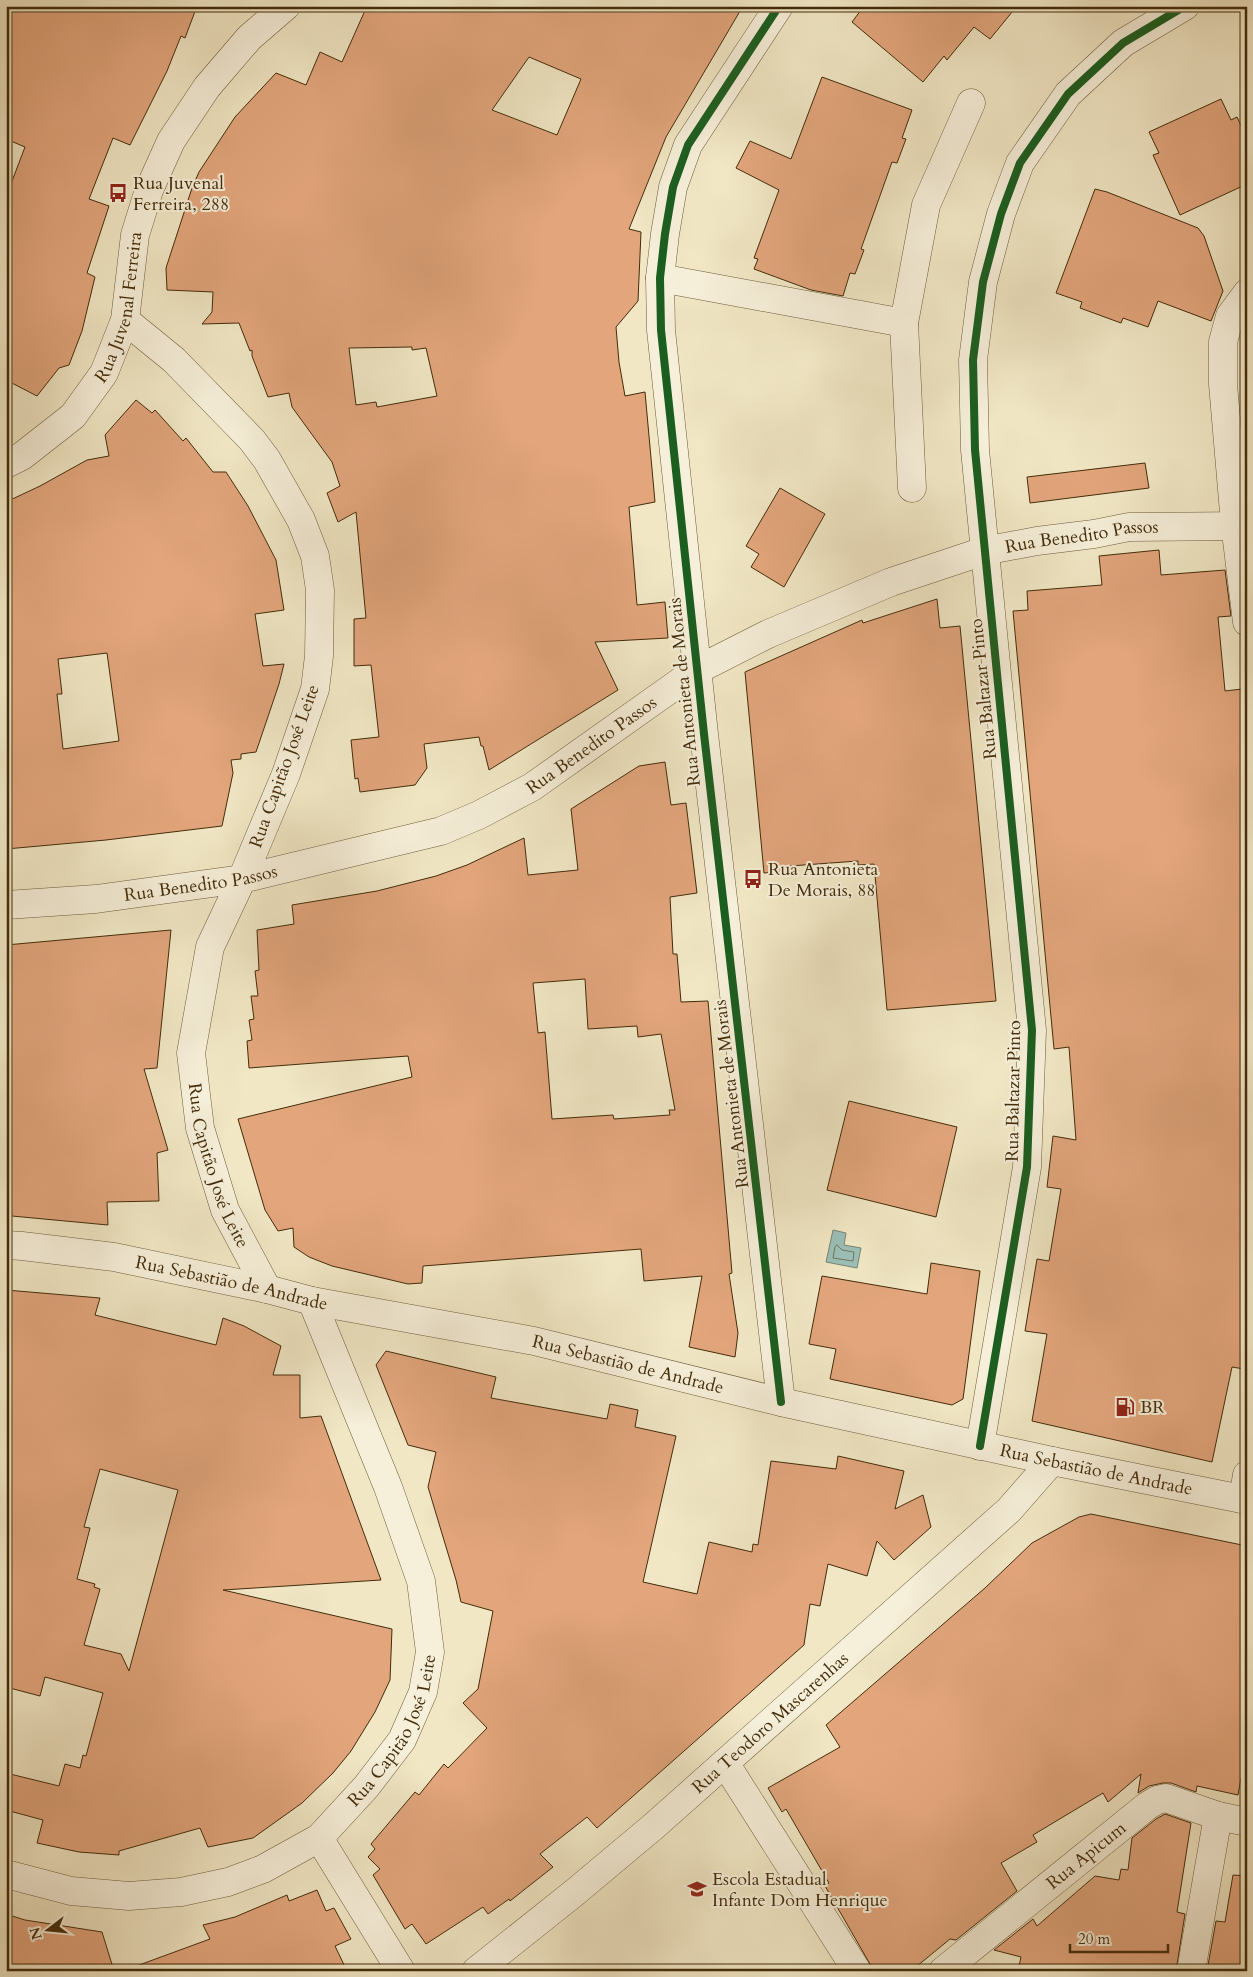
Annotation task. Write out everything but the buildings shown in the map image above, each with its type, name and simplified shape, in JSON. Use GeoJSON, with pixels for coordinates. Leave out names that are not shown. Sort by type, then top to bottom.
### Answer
{"type":"FeatureCollection","features":[{"type":"Feature","properties":{"kind":"street","name":"Rua Juvenal Ferreira"},"geometry":{"type":"LineString","coordinates":[[6,464],[22,456],[73,416],[104,373],[125,320],[135,235],[150,190],[171,141],[207,87],[249,38],[286,6]]}},
{"type":"Feature","properties":{"kind":"street","name":"Rua Antonieta de Morais"},"geometry":{"type":"LineString","coordinates":[[780,6],[688,145],[673,187],[664,234],[660,278],[661,330],[697,670],[781,1402]]}},
{"type":"Feature","properties":{"kind":"street","name":"Rua Baltazar Pinto"},"geometry":{"type":"LineString","coordinates":[[980,1446],[1027,1167],[1032,1030],[975,450],[973,360],[982,282],[1001,214],[1020,163],[1068,94],[1123,43],[1185,6]]}},
{"type":"Feature","properties":{"kind":"street"},"geometry":{"type":"LineString","coordinates":[[912,488],[904,323],[926,205],[971,103]]}},
{"type":"Feature","properties":{"kind":"street"},"geometry":{"type":"LineString","coordinates":[[660,278],[904,323]]}},
{"type":"Feature","properties":{"kind":"street"},"geometry":{"type":"LineString","coordinates":[[1247,293],[1230,316],[1223,342],[1223,384],[1241,525],[1247,622]]}},
{"type":"Feature","properties":{"kind":"street","name":"Rua Capitão José Leite"},"geometry":{"type":"LineString","coordinates":[[125,320],[174,360],[252,440],[267,460],[301,520],[315,556],[320,590],[319,656],[315,689],[286,774],[242,879],[210,947],[190,1052],[200,1128],[225,1210],[267,1289]]}},
{"type":"Feature","properties":{"kind":"street","name":"Rua Benedito Passos"},"geometry":{"type":"LineString","coordinates":[[6,905],[96,899],[242,879],[442,831],[479,815],[532,787],[697,670],[768,634],[891,582],[984,551],[1129,527],[1241,525]]}},
{"type":"Feature","properties":{"kind":"street","name":"Rua Sebastião de Andrade"},"geometry":{"type":"LineString","coordinates":[[6,1245],[114,1257],[267,1289],[312,1301],[534,1341],[781,1402],[1052,1461],[1246,1491]]}},
{"type":"Feature","properties":{"kind":"street","name":"Rua Capitão José Leite"},"geometry":{"type":"LineString","coordinates":[[6,1874],[70,1891],[129,1896],[180,1892],[228,1882],[254,1872],[319,1838],[366,1787],[402,1740],[423,1692],[430,1652],[421,1581],[388,1487],[312,1301]]}},
{"type":"Feature","properties":{"kind":"street","name":"Rua Teodoro Mascarenhas"},"geometry":{"type":"LineString","coordinates":[[476,1971],[634,1843],[725,1763],[1009,1510],[1052,1461]]}},
{"type":"Feature","properties":{"kind":"street"},"geometry":{"type":"LineString","coordinates":[[725,1763],[857,1971]]}},
{"type":"Feature","properties":{"kind":"street","name":"Rua Apicum"},"geometry":{"type":"LineString","coordinates":[[943,1971],[1147,1806],[1157,1800],[1166,1798],[1218,1816],[1247,1822]]}},
{"type":"Feature","properties":{"kind":"street"},"geometry":{"type":"LineString","coordinates":[[1191,1971],[1218,1816]]}},
{"type":"Feature","properties":{"kind":"street"},"geometry":{"type":"LineString","coordinates":[[319,1838],[402,1971]]}},
{"type":"Feature","properties":{"kind":"water"},"geometry":{"type":"Polygon","coordinates":[[[833,1230],[846,1233],[844,1245],[861,1248],[857,1268],[826,1262],[833,1230]]]}},
{"type":"Feature","properties":{"kind":"cycle path"},"geometry":{"type":"LineString","coordinates":[[779,6],[688,145],[673,187],[660,278],[661,330],[704,734],[781,1402]]}},
{"type":"Feature","properties":{"kind":"cycle path"},"geometry":{"type":"LineString","coordinates":[[980,1446],[1027,1167],[1032,1030],[975,450],[973,360],[983,282],[1001,214],[1020,163],[1068,94],[1123,43],[1185,6]]}},
{"type":"Feature","properties":{"kind":"place","name":"Rua Juvenal Ferreira, 288"},"geometry":{"type":"Point","coordinates":[118,193]}},
{"type":"Feature","properties":{"kind":"place","name":"Rua Antonieta De Morais, 88"},"geometry":{"type":"Point","coordinates":[753,879]}},
{"type":"Feature","properties":{"kind":"place","name":"BR"},"geometry":{"type":"Point","coordinates":[1125,1407]}},
{"type":"Feature","properties":{"kind":"place","name":"Escola Estadual Infante Dom Henrique"},"geometry":{"type":"Point","coordinates":[697,1889]}}]}
